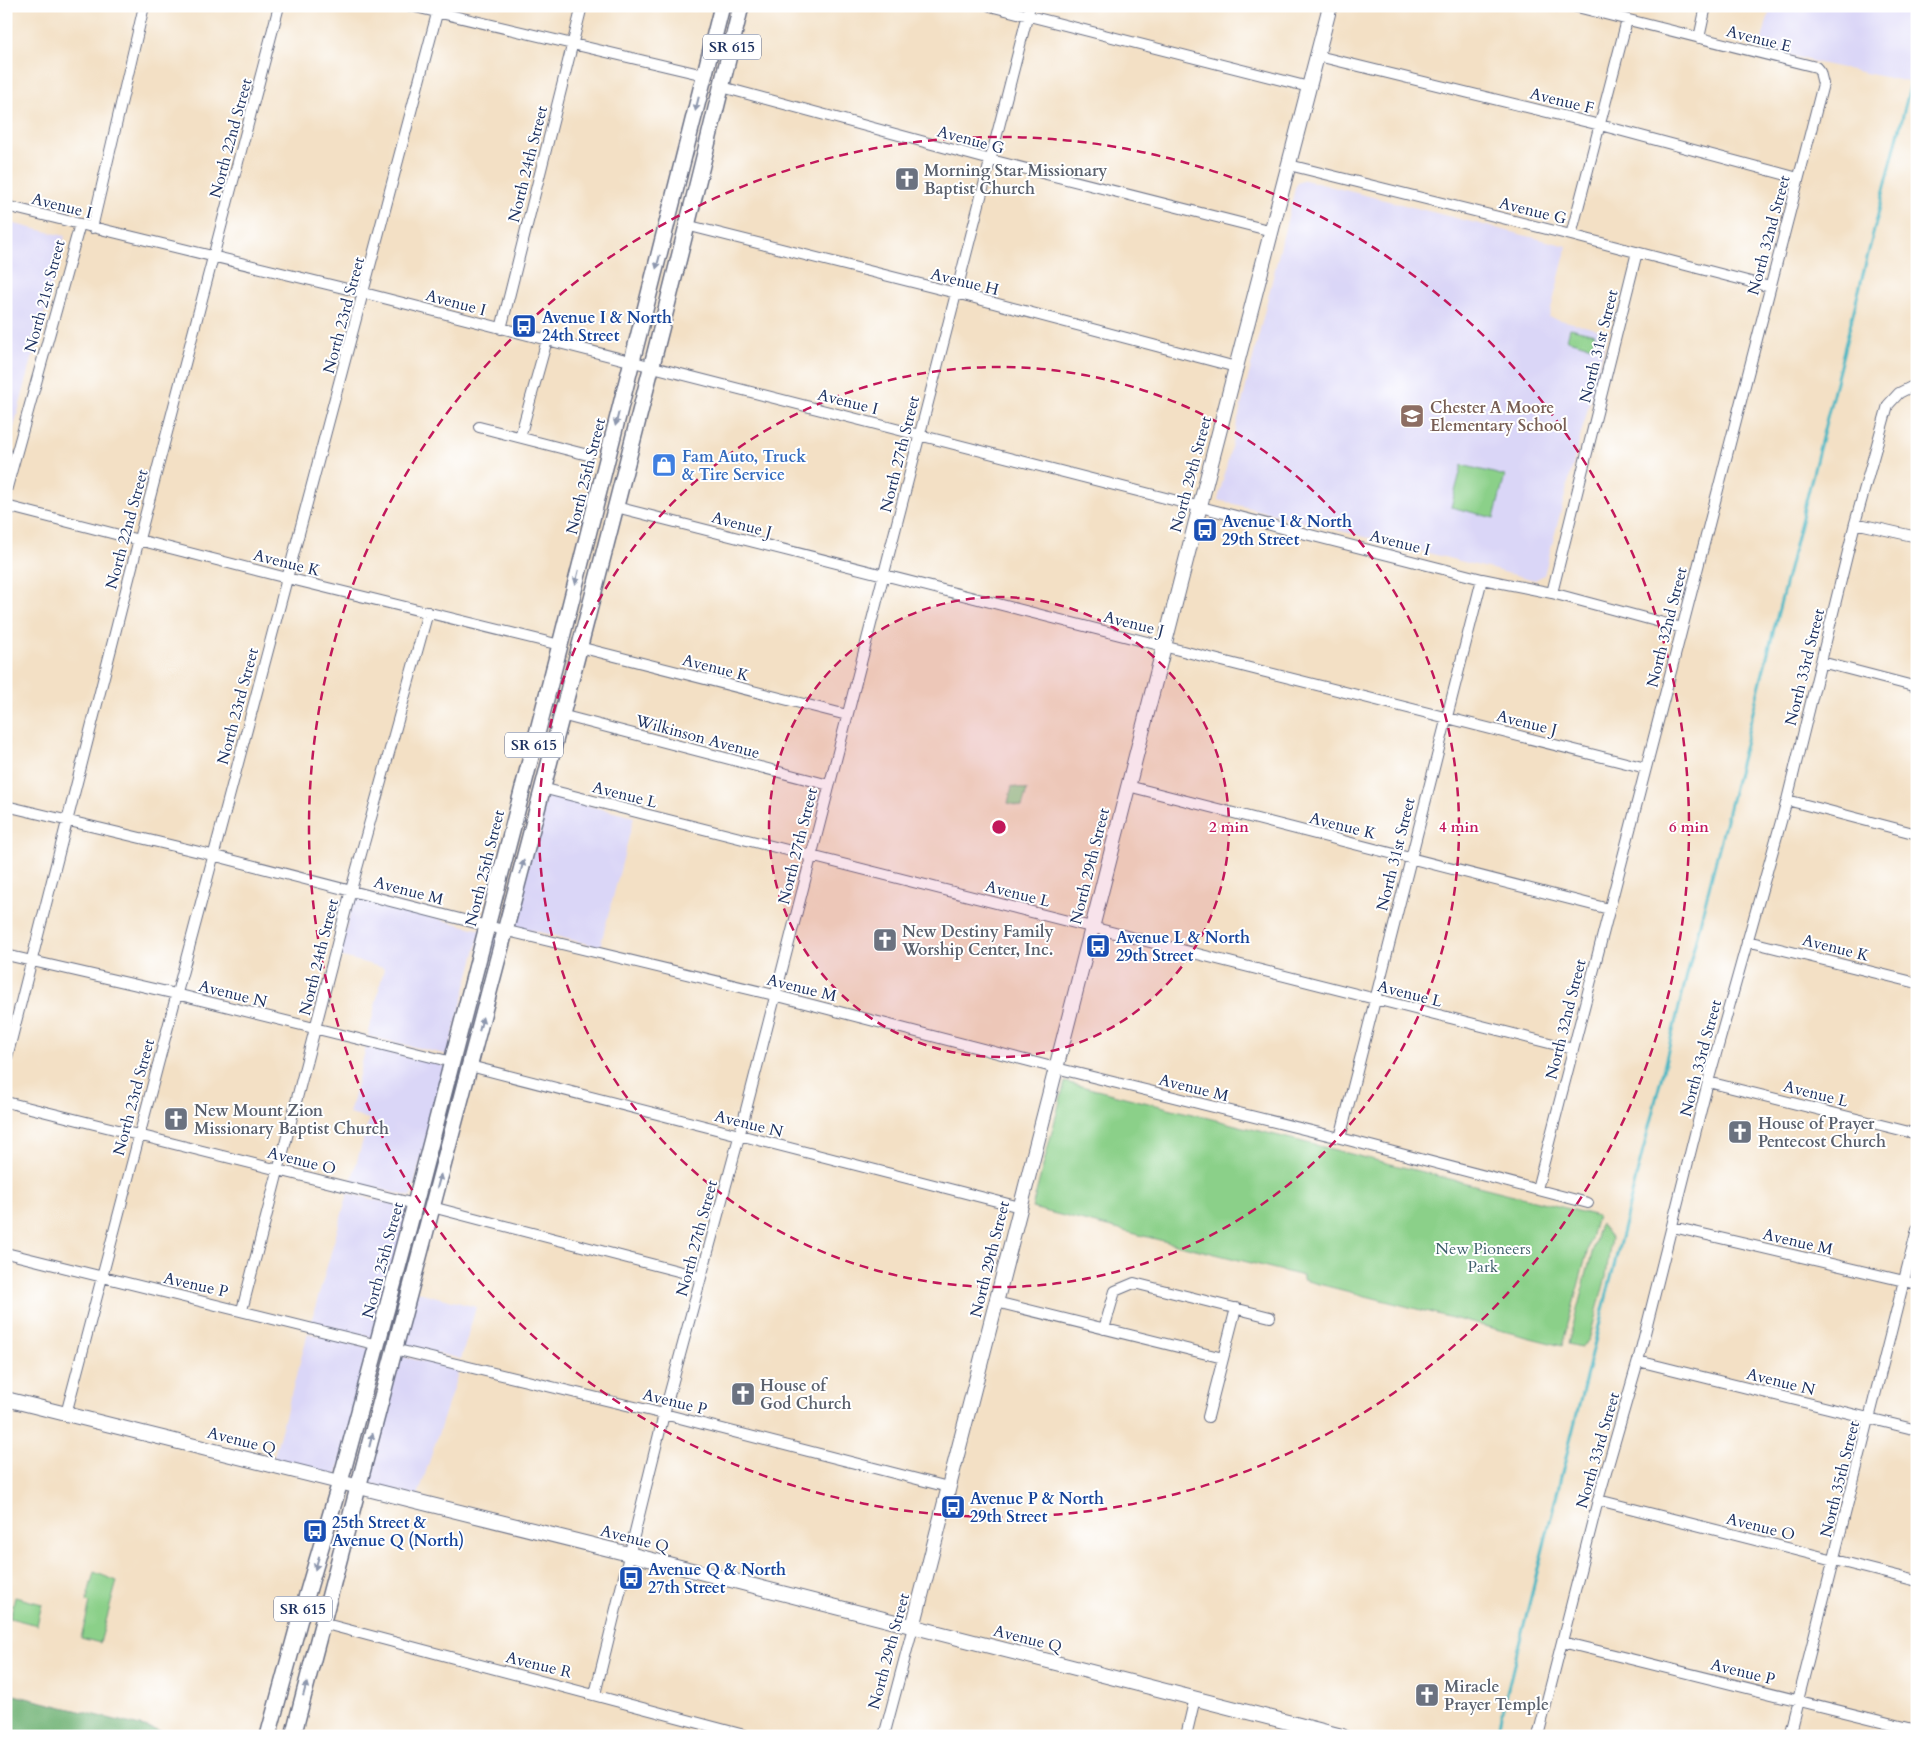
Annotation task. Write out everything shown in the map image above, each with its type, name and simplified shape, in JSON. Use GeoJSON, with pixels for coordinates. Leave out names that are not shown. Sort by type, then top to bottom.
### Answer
{"type":"FeatureCollection","features":[{"type":"Feature","properties":{"kind":"main road","name":"North 25th Street"},"geometry":{"type":"LineString","coordinates":[[268,1736],[378,1345],[560,645],[722,6]]}},
{"type":"Feature","properties":{"kind":"main road","name":"SR 615"},"geometry":{"type":"LineString","coordinates":[[293,1736],[616,507],[741,6]]}},
{"type":"Feature","properties":{"kind":"main road"},"geometry":{"type":"LineString","coordinates":[[693,197],[691,183],[713,95],[712,84],[704,76]]}},
{"type":"Feature","properties":{"kind":"main road"},"geometry":{"type":"LineString","coordinates":[[548,766],[544,750],[567,665],[560,645]]}},
{"type":"Feature","properties":{"kind":"main road"},"geometry":{"type":"LineString","coordinates":[[401,1321],[397,1306],[419,1221],[420,1212],[415,1204]]}},
{"type":"Feature","properties":{"kind":"street"},"geometry":{"type":"LineString","coordinates":[[92,228],[144,6]]}},
{"type":"Feature","properties":{"kind":"street","name":"North 22nd Street"},"geometry":{"type":"LineString","coordinates":[[6,1060],[139,539],[279,6]]}},
{"type":"Feature","properties":{"kind":"street"},"geometry":{"type":"LineString","coordinates":[[411,6],[438,10],[704,76]]}},
{"type":"Feature","properties":{"kind":"street","name":"North 24th Street"},"geometry":{"type":"LineString","coordinates":[[501,329],[582,6]]}},
{"type":"Feature","properties":{"kind":"street"},"geometry":{"type":"LineString","coordinates":[[990,6],[1028,11],[1310,87]]}},
{"type":"Feature","properties":{"kind":"street","name":"North 29th Street"},"geometry":{"type":"LineString","coordinates":[[884,1736],[1330,6]]}},
{"type":"Feature","properties":{"kind":"street","name":"Avenue E"},"geometry":{"type":"LineString","coordinates":[[1573,6],[1816,67],[1820,72]]}},
{"type":"Feature","properties":{"kind":"street"},"geometry":{"type":"LineString","coordinates":[[1699,38],[1706,6]]}},
{"type":"Feature","properties":{"kind":"street","name":"North 23rd Street"},"geometry":{"type":"LineString","coordinates":[[66,1414],[212,855],[364,293],[438,10]]}},
{"type":"Feature","properties":{"kind":"street","name":"North 27th Street"},"geometry":{"type":"LineString","coordinates":[[595,1694],[664,1414],[739,1136],[1028,11]]}},
{"type":"Feature","properties":{"kind":"street"},"geometry":{"type":"LineString","coordinates":[[1572,235],[1627,20]]}},
{"type":"Feature","properties":{"kind":"street","name":"Avenue F"},"geometry":{"type":"LineString","coordinates":[[1318,56],[1600,125],[1798,178]]}},
{"type":"Feature","properties":{"kind":"street","name":"North 32nd Street"},"geometry":{"type":"LineString","coordinates":[[1537,1190],[1823,84],[1820,72]]}},
{"type":"Feature","properties":{"kind":"street","name":"Avenue G"},"geometry":{"type":"LineString","coordinates":[[722,87],[990,160],[1272,231]]}},
{"type":"Feature","properties":{"kind":"street","name":"Avenue G"},"geometry":{"type":"LineString","coordinates":[[1289,165],[1572,235],[1770,287]]}},
{"type":"Feature","properties":{"kind":"street","name":"Avenue I"},"geometry":{"type":"LineString","coordinates":[[6,206],[364,293],[1482,579],[1552,593],[1682,628]]}},
{"type":"Feature","properties":{"kind":"street","name":"North 21st Street"},"geometry":{"type":"LineString","coordinates":[[6,492],[80,224]]}},
{"type":"Feature","properties":{"kind":"street","name":"Avenue H"},"geometry":{"type":"LineString","coordinates":[[686,225],[956,293],[1236,367]]}},
{"type":"Feature","properties":{"kind":"street","name":"North 31st Street"},"geometry":{"type":"LineString","coordinates":[[1552,593],[1637,252]]}},
{"type":"Feature","properties":{"kind":"street"},"geometry":{"type":"LineString","coordinates":[[520,437],[547,340]]}},
{"type":"Feature","properties":{"kind":"street","name":"North 33rd Street"},"geometry":{"type":"LineString","coordinates":[[1538,1736],[1598,1500],[1638,1360],[1708,1082],[1787,800],[1855,523],[1888,405],[1899,393],[1911,387],[1917,388]]}},
{"type":"Feature","properties":{"kind":"street"},"geometry":{"type":"LineString","coordinates":[[479,427],[588,455]]}},
{"type":"Feature","properties":{"kind":"street","name":"Avenue K"},"geometry":{"type":"LineString","coordinates":[[6,506],[560,645]]}},
{"type":"Feature","properties":{"kind":"street","name":"Avenue J"},"geometry":{"type":"LineString","coordinates":[[616,507],[882,577],[1646,768]]}},
{"type":"Feature","properties":{"kind":"street"},"geometry":{"type":"LineString","coordinates":[[1855,523],[1917,537]]}},
{"type":"Feature","properties":{"kind":"street","name":"North 31st Street"},"geometry":{"type":"LineString","coordinates":[[1340,1138],[1482,579]]}},
{"type":"Feature","properties":{"kind":"street","name":"North 24th Street"},"geometry":{"type":"LineString","coordinates":[[242,1310],[351,890],[428,612]]}},
{"type":"Feature","properties":{"kind":"street","name":"Avenue K"},"geometry":{"type":"LineString","coordinates":[[579,648],[847,715]]}},
{"type":"Feature","properties":{"kind":"street"},"geometry":{"type":"LineString","coordinates":[[1821,662],[1917,687]]}},
{"type":"Feature","properties":{"kind":"street","name":"Wilkinson Avenue"},"geometry":{"type":"LineString","coordinates":[[560,715],[829,785]]}},
{"type":"Feature","properties":{"kind":"street","name":"Avenue K"},"geometry":{"type":"LineString","coordinates":[[1128,786],[1609,909]]}},
{"type":"Feature","properties":{"kind":"street","name":"Avenue L"},"geometry":{"type":"LineString","coordinates":[[542,788],[1573,1048]]}},
{"type":"Feature","properties":{"kind":"street"},"geometry":{"type":"LineString","coordinates":[[1787,800],[1917,834]]}},
{"type":"Feature","properties":{"kind":"street","name":"Avenue M"},"geometry":{"type":"LineString","coordinates":[[6,806],[212,855],[487,926],[1340,1138],[1588,1203]]}},
{"type":"Feature","properties":{"kind":"street","name":"Avenue K"},"geometry":{"type":"LineString","coordinates":[[1747,940],[1917,983]]}},
{"type":"Feature","properties":{"kind":"street","name":"Avenue N"},"geometry":{"type":"LineString","coordinates":[[6,955],[176,994],[452,1062]]}},
{"type":"Feature","properties":{"kind":"street","name":"Avenue N"},"geometry":{"type":"LineString","coordinates":[[470,1066],[1020,1208]]}},
{"type":"Feature","properties":{"kind":"street","name":"Avenue L"},"geometry":{"type":"LineString","coordinates":[[1708,1082],[1917,1134]]}},
{"type":"Feature","properties":{"kind":"street","name":"Avenue O"},"geometry":{"type":"LineString","coordinates":[[6,1102],[415,1204]]}},
{"type":"Feature","properties":{"kind":"street"},"geometry":{"type":"LineString","coordinates":[[432,1207],[701,1277]]}},
{"type":"Feature","properties":{"kind":"street","name":"Avenue M"},"geometry":{"type":"LineString","coordinates":[[1672,1227],[1917,1284]]}},
{"type":"Feature","properties":{"kind":"street","name":"North 35th Street"},"geometry":{"type":"LineString","coordinates":[[1789,1736],[1902,1281],[1917,1229]]}},
{"type":"Feature","properties":{"kind":"street","name":"Avenue P"},"geometry":{"type":"LineString","coordinates":[[6,1253],[378,1345]]}},
{"type":"Feature","properties":{"kind":"street"},"geometry":{"type":"LineString","coordinates":[[1104,1329],[1115,1291],[1134,1282],[1270,1317]]}},
{"type":"Feature","properties":{"kind":"street"},"geometry":{"type":"LineString","coordinates":[[996,1302],[1223,1358]]}},
{"type":"Feature","properties":{"kind":"street"},"geometry":{"type":"LineString","coordinates":[[1208,1417],[1236,1308]]}},
{"type":"Feature","properties":{"kind":"street","name":"Avenue P"},"geometry":{"type":"LineString","coordinates":[[394,1349],[664,1414],[948,1487]]}},
{"type":"Feature","properties":{"kind":"street","name":"Avenue N"},"geometry":{"type":"LineString","coordinates":[[1638,1360],[1917,1430]]}},
{"type":"Feature","properties":{"kind":"street","name":"Avenue Q"},"geometry":{"type":"LineString","coordinates":[[6,1399],[629,1554],[1342,1736]]}},
{"type":"Feature","properties":{"kind":"street","name":"Avenue O"},"geometry":{"type":"LineString","coordinates":[[1598,1500],[1917,1581]]}},
{"type":"Feature","properties":{"kind":"street","name":"Avenue R"},"geometry":{"type":"LineString","coordinates":[[322,1623],[748,1736]]}},
{"type":"Feature","properties":{"kind":"street","name":"Avenue P"},"geometry":{"type":"LineString","coordinates":[[1562,1642],[1917,1730]]}},
{"type":"Feature","properties":{"kind":"street"},"geometry":{"type":"LineString","coordinates":[[1186,1736],[1195,1698]]}},
{"type":"Feature","properties":{"kind":"shaded area"},"geometry":{"type":"Polygon","coordinates":[[[1771,6],[1917,6],[1917,84],[1819,63],[1760,47],[1771,6]]]}},
{"type":"Feature","properties":{"kind":"shaded area","name":"Chester A Moore Elementary School"},"geometry":{"type":"Polygon","coordinates":[[[1305,180],[1567,246],[1549,317],[1608,332],[1544,575],[1535,580],[1218,500],[1295,188],[1297,183],[1305,180]]]}},
{"type":"Feature","properties":{"kind":"shaded area"},"geometry":{"type":"Polygon","coordinates":[[[6,222],[65,236],[6,457],[6,222]]]}},
{"type":"Feature","properties":{"kind":"shaded area"},"geometry":{"type":"Polygon","coordinates":[[[546,795],[634,817],[600,947],[511,925],[546,795]]]}},
{"type":"Feature","properties":{"kind":"shaded area"},"geometry":{"type":"Polygon","coordinates":[[[354,897],[481,930],[448,1055],[368,1036],[384,968],[339,956],[354,897]]]}},
{"type":"Feature","properties":{"kind":"shaded area"},"geometry":{"type":"Polygon","coordinates":[[[491,932],[499,934],[424,1209],[420,1203],[491,932]]]}},
{"type":"Feature","properties":{"kind":"shaded area"},"geometry":{"type":"Polygon","coordinates":[[[366,1047],[446,1066],[411,1197],[351,1182],[369,1119],[349,1114],[366,1047]]]}},
{"type":"Feature","properties":{"kind":"shaded area"},"geometry":{"type":"Polygon","coordinates":[[[348,1193],[409,1208],[374,1338],[311,1322],[348,1193]]]}},
{"type":"Feature","properties":{"kind":"shaded area"},"geometry":{"type":"Polygon","coordinates":[[[414,1291],[476,1307],[461,1359],[400,1344],[414,1291]]]}},
{"type":"Feature","properties":{"kind":"shaded area"},"geometry":{"type":"Polygon","coordinates":[[[308,1333],[371,1349],[337,1476],[273,1460],[308,1333]]]}},
{"type":"Feature","properties":{"kind":"shaded area"},"geometry":{"type":"Polygon","coordinates":[[[397,1355],[459,1370],[418,1496],[365,1483],[397,1355]]]}},
{"type":"Feature","properties":{"kind":"green space"},"geometry":{"type":"Polygon","coordinates":[[[1570,328],[1595,334],[1592,346],[1567,340],[1570,328]]]}},
{"type":"Feature","properties":{"kind":"green space"},"geometry":{"type":"Polygon","coordinates":[[[1462,465],[1505,476],[1494,518],[1451,507],[1462,465]]]}},
{"type":"Feature","properties":{"kind":"green space"},"geometry":{"type":"Polygon","coordinates":[[[1012,786],[1027,790],[1022,807],[1008,803],[1012,786]]]}},
{"type":"Feature","properties":{"kind":"green space","name":"New Pioneers Park"},"geometry":{"type":"Polygon","coordinates":[[[1065,1082],[1597,1216],[1562,1346],[1303,1280],[1303,1276],[1032,1208],[1065,1082]]]}},
{"type":"Feature","properties":{"kind":"green space"},"geometry":{"type":"Polygon","coordinates":[[[1600,1223],[1611,1237],[1606,1277],[1589,1340],[1581,1347],[1568,1344],[1600,1223]]]}},
{"type":"Feature","properties":{"kind":"green space"},"geometry":{"type":"Polygon","coordinates":[[[94,1572],[117,1581],[100,1643],[81,1638],[90,1603],[86,1602],[94,1572]]]}},
{"type":"Feature","properties":{"kind":"green space"},"geometry":{"type":"Polygon","coordinates":[[[15,1597],[42,1604],[37,1625],[10,1618],[15,1597]]]}},
{"type":"Feature","properties":{"kind":"green space"},"geometry":{"type":"Polygon","coordinates":[[[6,1693],[181,1736],[6,1736],[6,1693]]]}},
{"type":"Feature","properties":{"kind":"waterway"},"geometry":{"type":"LineString","coordinates":[[1496,1736],[1917,59]]}},
{"type":"Feature","properties":{"kind":"place","name":"Morning Star Missionary Baptist Church"},"geometry":{"type":"Point","coordinates":[907,179]}},
{"type":"Feature","properties":{"kind":"place","name":"Avenue I & North 24th Street"},"geometry":{"type":"Point","coordinates":[524,326]}},
{"type":"Feature","properties":{"kind":"place","name":"Chester A Moore Elementary School"},"geometry":{"type":"Point","coordinates":[1412,416]}},
{"type":"Feature","properties":{"kind":"place","name":"Fam Auto, Truck & Tire Service"},"geometry":{"type":"Point","coordinates":[664,465]}},
{"type":"Feature","properties":{"kind":"place","name":"Avenue I & North 29th Street"},"geometry":{"type":"Point","coordinates":[1205,530]}},
{"type":"Feature","properties":{"kind":"place","name":"New Destiny Family Worship Center, Inc."},"geometry":{"type":"Point","coordinates":[885,940]}},
{"type":"Feature","properties":{"kind":"place","name":"Avenue L & North 29th Street"},"geometry":{"type":"Point","coordinates":[1098,946]}},
{"type":"Feature","properties":{"kind":"place","name":"New Mount Zion Missionary Baptist Church"},"geometry":{"type":"Point","coordinates":[176,1119]}},
{"type":"Feature","properties":{"kind":"place","name":"House of Prayer Pentecost Church"},"geometry":{"type":"Point","coordinates":[1740,1132]}},
{"type":"Feature","properties":{"kind":"place","name":"House of God Church"},"geometry":{"type":"Point","coordinates":[743,1394]}},
{"type":"Feature","properties":{"kind":"place","name":"Avenue P & North 29th Street"},"geometry":{"type":"Point","coordinates":[953,1507]}},
{"type":"Feature","properties":{"kind":"place","name":"25th Street & Avenue Q (North)"},"geometry":{"type":"Point","coordinates":[315,1531]}},
{"type":"Feature","properties":{"kind":"place","name":"Avenue Q & North 27th Street"},"geometry":{"type":"Point","coordinates":[631,1578]}},
{"type":"Feature","properties":{"kind":"place","name":"Miracle Prayer Temple"},"geometry":{"type":"Point","coordinates":[1427,1695]}}]}
